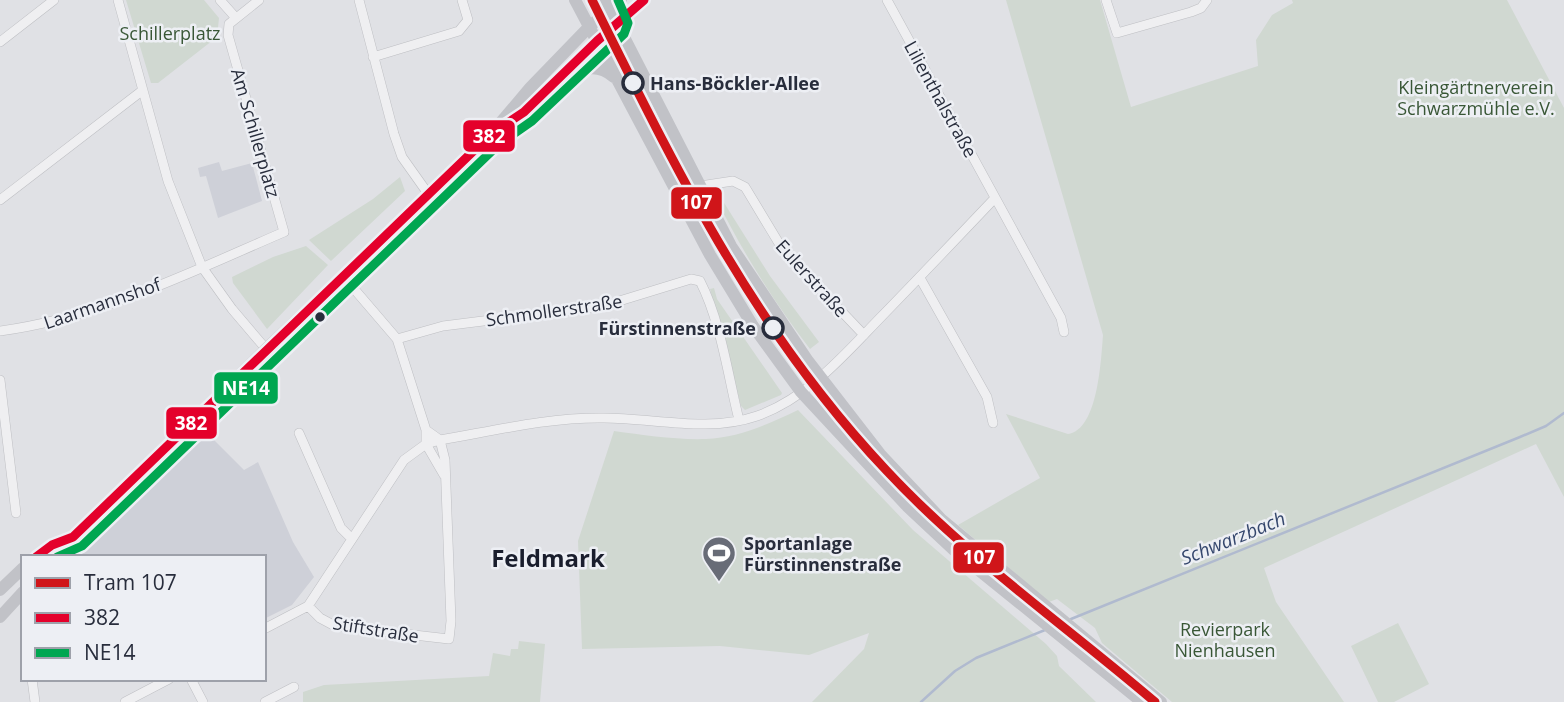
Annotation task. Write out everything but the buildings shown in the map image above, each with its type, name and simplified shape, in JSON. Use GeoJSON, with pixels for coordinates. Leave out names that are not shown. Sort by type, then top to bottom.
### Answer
{"type":"FeatureCollection","features":[{"type":"Feature","properties":{"kind":"main road"},"geometry":{"type":"LineString","coordinates":[[575,0],[710,255],[753,326],[800,392],[907,506],[954,550],[1142,702]]}},
{"type":"Feature","properties":{"kind":"main road"},"geometry":{"type":"LineString","coordinates":[[57,555],[266,349],[491,134],[608,5],[621,0]]}},
{"type":"Feature","properties":{"kind":"main road"},"geometry":{"type":"LineString","coordinates":[[491,134],[524,112],[644,0]]}},
{"type":"Feature","properties":{"kind":"main road"},"geometry":{"type":"LineString","coordinates":[[608,5],[731,246],[776,316],[880,453],[920,498],[968,542],[1161,702]]}},
{"type":"Feature","properties":{"kind":"main road"},"geometry":{"type":"LineString","coordinates":[[550,87],[558,88],[584,68],[606,70],[618,80]]}},
{"type":"Feature","properties":{"kind":"main road"},"geometry":{"type":"LineString","coordinates":[[39,555],[52,545],[73,537]]}},
{"type":"Feature","properties":{"kind":"main road"},"geometry":{"type":"LineString","coordinates":[[0,590],[21,571]]}},
{"type":"Feature","properties":{"kind":"main road"},"geometry":{"type":"LineString","coordinates":[[0,617],[21,594]]}},
{"type":"Feature","properties":{"kind":"street"},"geometry":{"type":"LineString","coordinates":[[0,42],[54,0]]}},
{"type":"Feature","properties":{"kind":"street"},"geometry":{"type":"LineString","coordinates":[[118,0],[168,181],[202,267],[266,349]]}},
{"type":"Feature","properties":{"kind":"street"},"geometry":{"type":"LineString","coordinates":[[220,0],[236,18],[258,0]]}},
{"type":"Feature","properties":{"kind":"street"},"geometry":{"type":"LineString","coordinates":[[359,0],[384,105],[402,157],[429,195]]}},
{"type":"Feature","properties":{"kind":"street"},"geometry":{"type":"LineString","coordinates":[[373,57],[459,31],[468,20],[462,0]]}},
{"type":"Feature","properties":{"kind":"street","name":"Lilienthalstraße"},"geometry":{"type":"LineString","coordinates":[[887,0],[1062,318],[1064,332]]}},
{"type":"Feature","properties":{"kind":"street"},"geometry":{"type":"LineString","coordinates":[[1106,0],[1117,33],[1201,8],[1207,0]]}},
{"type":"Feature","properties":{"kind":"street","name":"Am Schillerplatz"},"geometry":{"type":"LineString","coordinates":[[236,18],[229,24],[228,34],[284,232]]}},
{"type":"Feature","properties":{"kind":"street"},"geometry":{"type":"LineString","coordinates":[[0,200],[143,90]]}},
{"type":"Feature","properties":{"kind":"street","name":"Eulerstraße"},"geometry":{"type":"LineString","coordinates":[[700,186],[733,181],[745,187],[783,250],[864,335]]}},
{"type":"Feature","properties":{"kind":"street"},"geometry":{"type":"LineString","coordinates":[[266,628],[308,606],[404,460],[426,444],[536,424],[601,418],[705,424],[758,416],[821,377],[995,198]]}},
{"type":"Feature","properties":{"kind":"street","name":"Laarmannshof"},"geometry":{"type":"LineString","coordinates":[[0,331],[32,327],[75,315],[202,267],[284,232]]}},
{"type":"Feature","properties":{"kind":"street"},"geometry":{"type":"LineString","coordinates":[[343,276],[397,339],[426,429],[426,444],[445,476]]}},
{"type":"Feature","properties":{"kind":"street"},"geometry":{"type":"LineString","coordinates":[[920,278],[987,397],[993,423]]}},
{"type":"Feature","properties":{"kind":"street","name":"Schmollerstraße"},"geometry":{"type":"LineString","coordinates":[[397,339],[443,326],[603,306],[691,279],[700,281],[720,339],[739,420]]}},
{"type":"Feature","properties":{"kind":"street"},"geometry":{"type":"LineString","coordinates":[[0,380],[3,433],[16,513]]}},
{"type":"Feature","properties":{"kind":"street"},"geometry":{"type":"LineString","coordinates":[[426,429],[440,440],[445,460],[445,476]]}},
{"type":"Feature","properties":{"kind":"street"},"geometry":{"type":"LineString","coordinates":[[299,433],[341,528],[352,539]]}},
{"type":"Feature","properties":{"kind":"street","name":"Stiftstraße"},"geometry":{"type":"LineString","coordinates":[[308,606],[320,618],[335,625],[449,639],[451,621],[445,476]]}},
{"type":"Feature","properties":{"kind":"street"},"geometry":{"type":"LineString","coordinates":[[32,681],[36,702]]}},
{"type":"Feature","properties":{"kind":"street"},"geometry":{"type":"LineString","coordinates":[[125,702],[165,681]]}},
{"type":"Feature","properties":{"kind":"street"},"geometry":{"type":"LineString","coordinates":[[192,681],[203,702]]}},
{"type":"Feature","properties":{"kind":"street"},"geometry":{"type":"LineString","coordinates":[[264,702],[294,687]]}},
{"type":"Feature","properties":{"kind":"shaded area"},"geometry":{"type":"Polygon","coordinates":[[[219,162],[222,171],[252,163],[262,201],[218,218],[206,176],[200,177],[198,168],[219,162]]]}},
{"type":"Feature","properties":{"kind":"shaded area"},"geometry":{"type":"Polygon","coordinates":[[[207,433],[244,470],[258,462],[293,542],[314,577],[292,605],[266,618],[266,555],[80,555],[207,433]]]}},
{"type":"Feature","properties":{"kind":"green space","name":"Schillerplatz"},"geometry":{"type":"Polygon","coordinates":[[[126,0],[204,0],[219,18],[217,37],[158,83],[151,83],[126,0]]]}},
{"type":"Feature","properties":{"kind":"green space"},"geometry":{"type":"Polygon","coordinates":[[[1006,0],[1100,0],[1131,107],[1258,66],[1256,40],[1272,15],[1293,3],[1292,0],[1507,0],[1564,108],[1564,497],[1536,444],[1264,568],[1276,602],[1344,702],[1172,702],[1102,643],[1095,628],[1057,599],[1049,602],[958,525],[1040,478],[1006,414],[1068,434],[1078,430],[1092,408],[1101,360],[1103,335],[1006,0]]]}},
{"type":"Feature","properties":{"kind":"green space"},"geometry":{"type":"Polygon","coordinates":[[[400,177],[405,191],[331,261],[309,240],[373,199],[400,177]]]}},
{"type":"Feature","properties":{"kind":"green space"},"geometry":{"type":"Polygon","coordinates":[[[716,190],[770,276],[819,342],[810,349],[746,254],[714,194],[716,190]]]}},
{"type":"Feature","properties":{"kind":"green space"},"geometry":{"type":"Polygon","coordinates":[[[306,246],[328,265],[267,329],[233,283],[232,277],[273,257],[306,246]]]}},
{"type":"Feature","properties":{"kind":"green space"},"geometry":{"type":"Polygon","coordinates":[[[714,288],[717,299],[781,395],[745,410],[741,406],[710,289],[714,288]]]}},
{"type":"Feature","properties":{"kind":"green space"},"geometry":{"type":"Polygon","coordinates":[[[798,410],[913,530],[1046,644],[1057,656],[1059,666],[1096,702],[812,702],[864,649],[869,633],[809,655],[720,646],[582,649],[578,541],[614,431],[671,438],[718,438],[753,429],[798,410]]]}},
{"type":"Feature","properties":{"kind":"green space"},"geometry":{"type":"Polygon","coordinates":[[[1398,623],[1429,684],[1394,702],[1378,702],[1351,646],[1398,623]]]}},
{"type":"Feature","properties":{"kind":"green space"},"geometry":{"type":"Polygon","coordinates":[[[519,641],[545,644],[540,702],[303,702],[303,692],[324,685],[489,676],[493,653],[510,656],[511,649],[518,649],[519,641]]]}},
{"type":"Feature","properties":{"kind":"waterway","name":"Schwarzbach"},"geometry":{"type":"LineString","coordinates":[[1071,619],[1520,437],[1546,426],[1564,413]]}},
{"type":"Feature","properties":{"kind":"waterway","name":"Schwarzbach"},"geometry":{"type":"LineString","coordinates":[[921,702],[955,671],[976,658],[1045,630]]}},
{"type":"Feature","properties":{"kind":"tram line","name":"107"},"geometry":{"type":"LineString","coordinates":[[592,0],[655,126],[721,246],[796,361],[839,416],[886,470],[950,532],[1155,702]]}},
{"type":"Feature","properties":{"kind":"transit line","name":"NE14"},"geometry":{"type":"LineString","coordinates":[[62,555],[82,546],[499,144],[532,121],[624,34],[628,23],[618,0]]}},
{"type":"Feature","properties":{"kind":"transit line","name":"382"},"geometry":{"type":"LineString","coordinates":[[39,555],[52,545],[73,537],[491,134],[524,112],[644,0]]}},
{"type":"Feature","properties":{"kind":"place","name":"Hans-Böckler-Allee"},"geometry":{"type":"Point","coordinates":[633,83]}},
{"type":"Feature","properties":{"kind":"place","name":"Fürstinnenstraße"},"geometry":{"type":"Point","coordinates":[773,328]}},
{"type":"Feature","properties":{"kind":"place","name":"Sportanlage Fürstinnenstraße"},"geometry":{"type":"Point","coordinates":[719,583]}},
{"type":"Feature","properties":{"kind":"district","name":"Feldmark"},"geometry":{"type":"Point","coordinates":[548,557]}},
{"type":"Feature","properties":{"kind":"park label","name":"Kleingärtnerverein Schwarzmühle e.V."},"geometry":{"type":"Point","coordinates":[1476,98]}},
{"type":"Feature","properties":{"kind":"park label","name":"Revierpark Nienhausen"},"geometry":{"type":"Point","coordinates":[1225,639]}}]}
